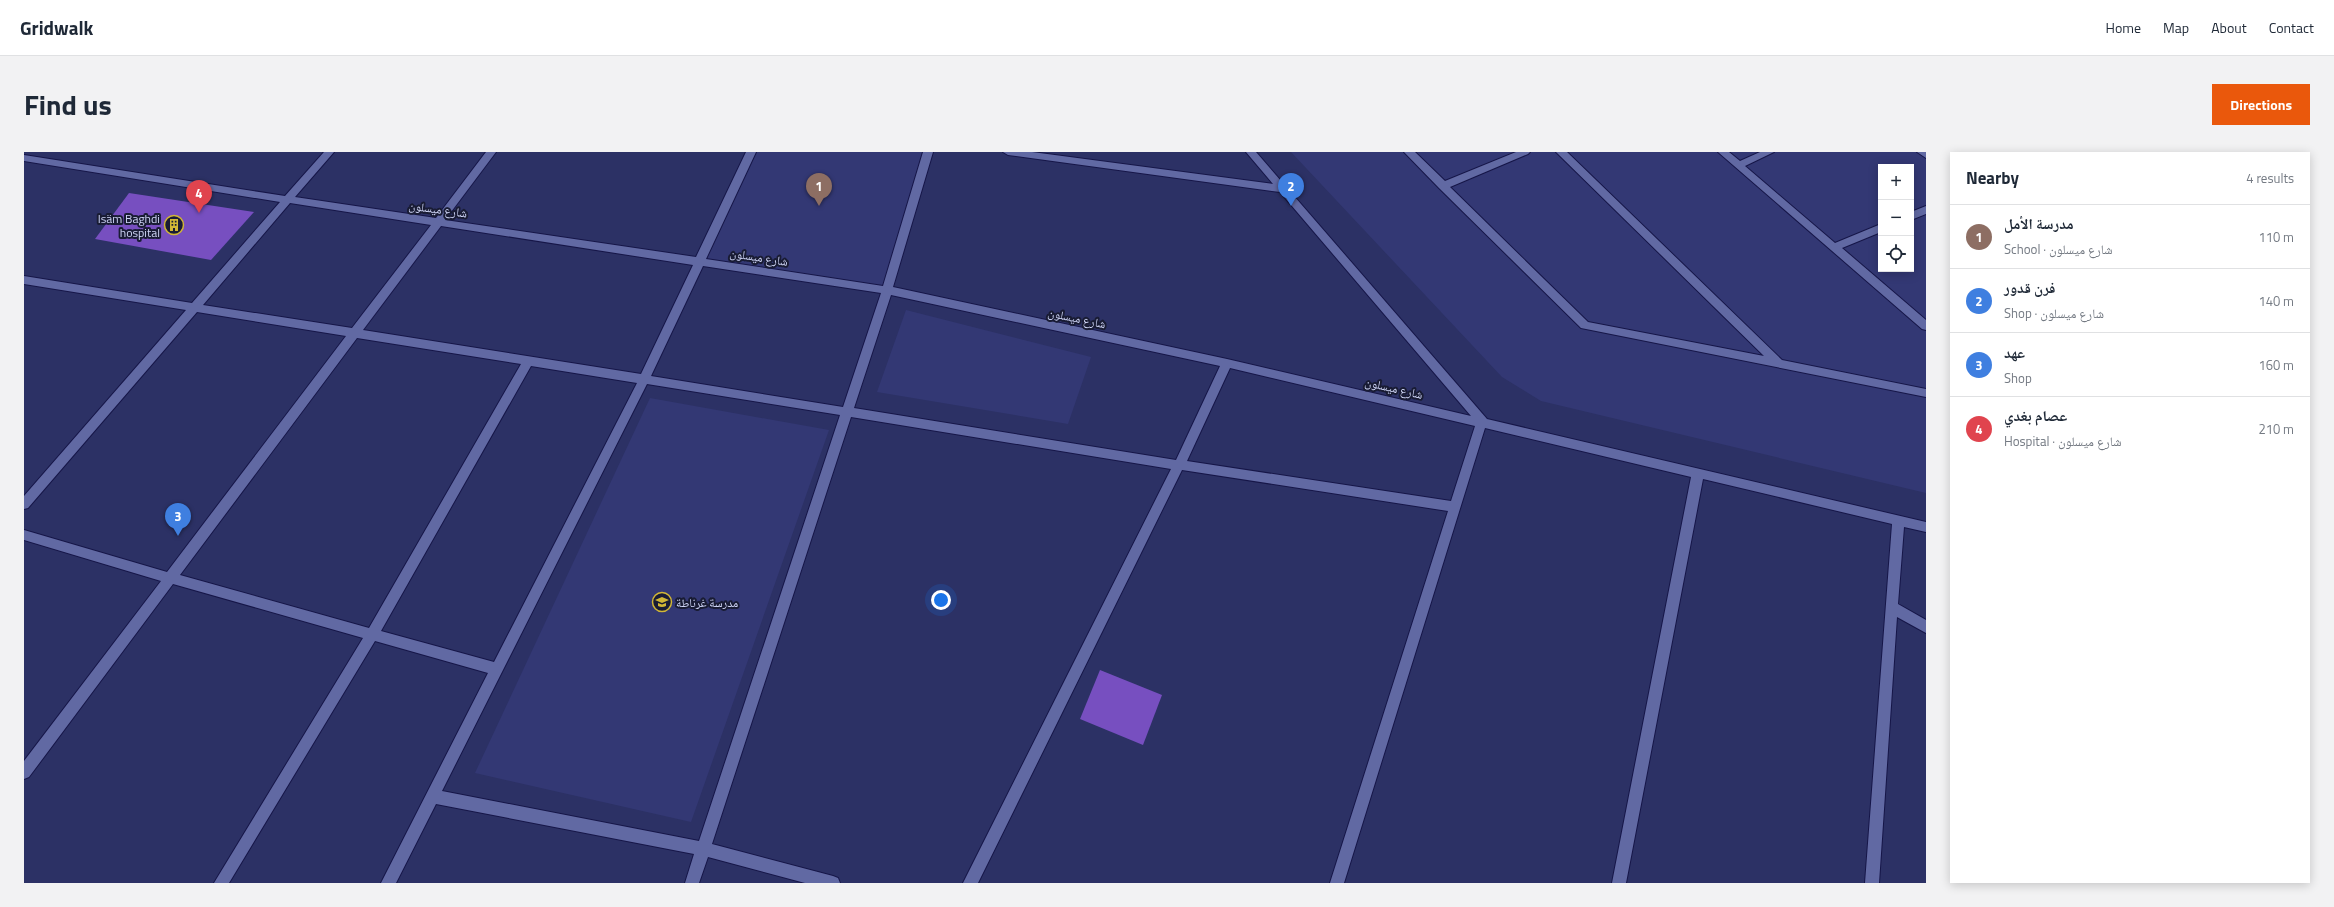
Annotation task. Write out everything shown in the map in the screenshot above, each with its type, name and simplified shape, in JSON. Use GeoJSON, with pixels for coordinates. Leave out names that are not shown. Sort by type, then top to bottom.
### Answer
{"type":"FeatureCollection","features":[{"type":"Feature","properties":{"kind":"street"},"geometry":{"type":"LineString","coordinates":[[24,504],[329,152]]}},
{"type":"Feature","properties":{"kind":"street"},"geometry":{"type":"LineString","coordinates":[[24,772],[491,152]]}},
{"type":"Feature","properties":{"kind":"street"},"geometry":{"type":"LineString","coordinates":[[388,883],[644,380],[751,152]]}},
{"type":"Feature","properties":{"kind":"street"},"geometry":{"type":"LineString","coordinates":[[692,883],[887,290],[928,152]]}},
{"type":"Feature","properties":{"kind":"street"},"geometry":{"type":"LineString","coordinates":[[1008,152],[1283,189]]}},
{"type":"Feature","properties":{"kind":"street"},"geometry":{"type":"LineString","coordinates":[[1251,152],[1482,421],[1337,883]]}},
{"type":"Feature","properties":{"kind":"street"},"geometry":{"type":"LineString","coordinates":[[1409,152],[1585,325],[1926,393]]}},
{"type":"Feature","properties":{"kind":"street"},"geometry":{"type":"LineString","coordinates":[[1442,186],[1525,152]]}},
{"type":"Feature","properties":{"kind":"street"},"geometry":{"type":"LineString","coordinates":[[1562,152],[1779,364]]}},
{"type":"Feature","properties":{"kind":"street"},"geometry":{"type":"LineString","coordinates":[[1723,152],[1926,326]]}},
{"type":"Feature","properties":{"kind":"street"},"geometry":{"type":"LineString","coordinates":[[1739,165],[1769,152]]}},
{"type":"Feature","properties":{"kind":"street"},"geometry":{"type":"LineString","coordinates":[[1922,152],[1926,155]]}},
{"type":"Feature","properties":{"kind":"street","name":"شارع ميسلون"},"geometry":{"type":"LineString","coordinates":[[24,158],[887,290],[1227,363],[1482,421],[1926,527]]}},
{"type":"Feature","properties":{"kind":"street"},"geometry":{"type":"LineString","coordinates":[[1914,215],[1926,210]]}},
{"type":"Feature","properties":{"kind":"street"},"geometry":{"type":"LineString","coordinates":[[1835,247],[1878,229]]}},
{"type":"Feature","properties":{"kind":"street"},"geometry":{"type":"LineString","coordinates":[[24,280],[193,309],[1454,507]]}},
{"type":"Feature","properties":{"kind":"street"},"geometry":{"type":"LineString","coordinates":[[221,883],[372,635],[528,361]]}},
{"type":"Feature","properties":{"kind":"street"},"geometry":{"type":"LineString","coordinates":[[970,883],[1179,465],[1227,363]]}},
{"type":"Feature","properties":{"kind":"street"},"geometry":{"type":"LineString","coordinates":[[1619,883],[1698,473]]}},
{"type":"Feature","properties":{"kind":"street"},"geometry":{"type":"LineString","coordinates":[[1872,883],[1898,521]]}},
{"type":"Feature","properties":{"kind":"street"},"geometry":{"type":"LineString","coordinates":[[24,535],[170,578],[497,669]]}},
{"type":"Feature","properties":{"kind":"street"},"geometry":{"type":"LineString","coordinates":[[1892,607],[1926,627]]}},
{"type":"Feature","properties":{"kind":"street"},"geometry":{"type":"LineString","coordinates":[[432,796],[703,849],[832,883]]}},
{"type":"Feature","properties":{"kind":"shaded area"},"geometry":{"type":"Polygon","coordinates":[[[751,152],[928,152],[887,290],[700,261],[751,152]]]}},
{"type":"Feature","properties":{"kind":"shaded area"},"geometry":{"type":"Polygon","coordinates":[[[1291,152],[1926,152],[1926,493],[1541,401],[1502,377],[1291,152]]]}},
{"type":"Feature","properties":{"kind":"shaded area"},"geometry":{"type":"Polygon","coordinates":[[[906,310],[1091,357],[1068,424],[877,392],[906,310]]]}},
{"type":"Feature","properties":{"kind":"shaded area","name":"مدرسة غرناطة"},"geometry":{"type":"Polygon","coordinates":[[[650,398],[829,430],[691,822],[475,773],[650,398]]]}},
{"type":"Feature","properties":{"kind":"building","name":"Isäm Baghdi hospital"},"geometry":{"type":"Polygon","coordinates":[[[129,193],[254,212],[211,260],[95,239],[129,193]]]}},
{"type":"Feature","properties":{"kind":"building"},"geometry":{"type":"Polygon","coordinates":[[[1100,670],[1162,695],[1143,745],[1080,719],[1100,670]]]}},
{"type":"Feature","properties":{"kind":"place","name":"مدرسة الأمل"},"geometry":{"type":"Point","coordinates":[819,206]}},
{"type":"Feature","properties":{"kind":"place","name":"فرن قدور"},"geometry":{"type":"Point","coordinates":[1291,206]}},
{"type":"Feature","properties":{"kind":"place","name":"عصام بغدي"},"geometry":{"type":"Point","coordinates":[199,213]}},
{"type":"Feature","properties":{"kind":"place","name":"Isäm Baghdi hospital"},"geometry":{"type":"Point","coordinates":[174,225]}},
{"type":"Feature","properties":{"kind":"place","name":"عهد"},"geometry":{"type":"Point","coordinates":[178,536]}},
{"type":"Feature","properties":{"kind":"place","name":"مدرسة غرناطة"},"geometry":{"type":"Point","coordinates":[662,602]}}]}
